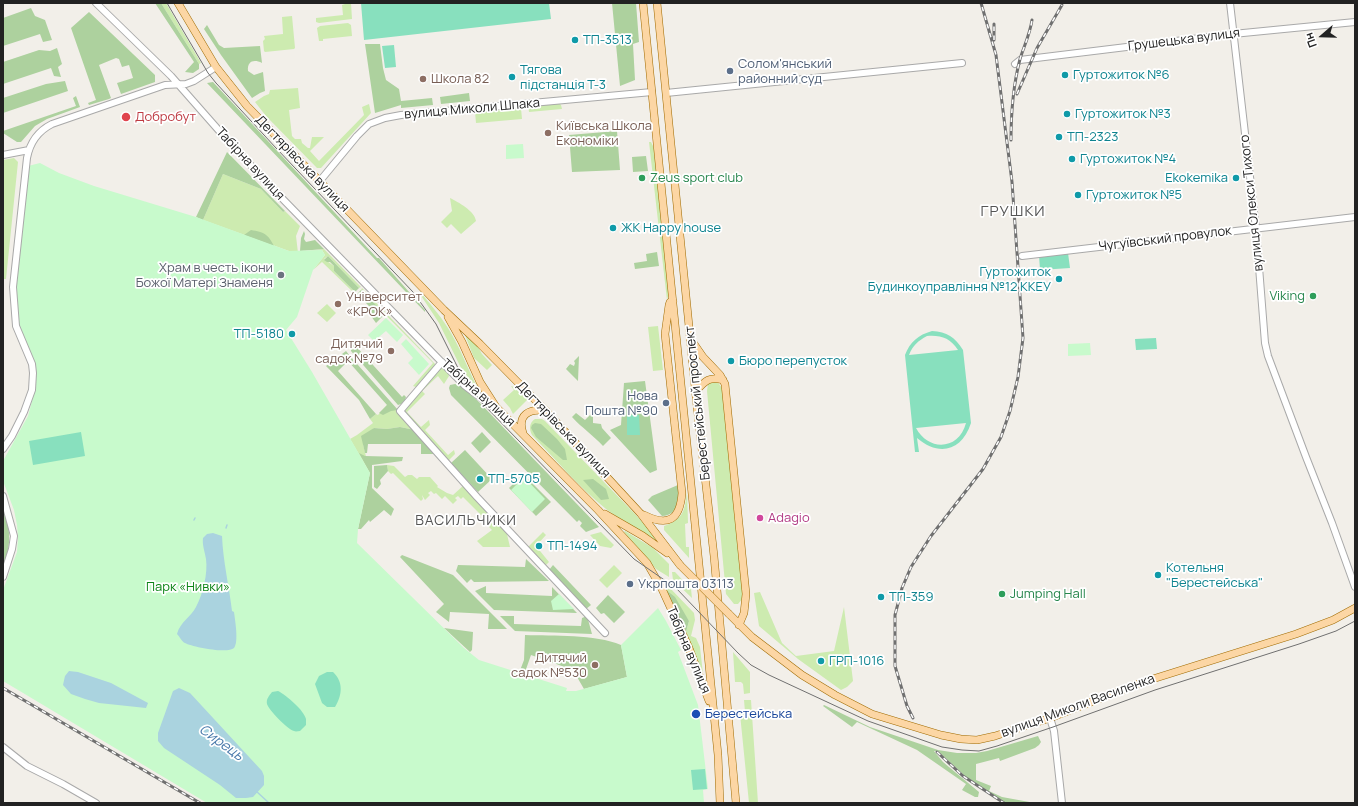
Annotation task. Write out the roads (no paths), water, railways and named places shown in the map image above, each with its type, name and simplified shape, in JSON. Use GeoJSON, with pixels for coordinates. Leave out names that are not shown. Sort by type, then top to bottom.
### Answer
{"type":"FeatureCollection","features":[{"type":"Feature","properties":{"kind":"main road","name":"Дегтярівська вулиця"},"geometry":{"type":"LineString","coordinates":[[178,3],[216,67],[246,106],[444,310],[546,411],[641,514],[673,558]]}},
{"type":"Feature","properties":{"kind":"main road","name":"Берестейський проспект"},"geometry":{"type":"LineString","coordinates":[[643,3],[718,755],[720,803]]}},
{"type":"Feature","properties":{"kind":"main road","name":"Берестейський проспект"},"geometry":{"type":"LineString","coordinates":[[657,3],[714,556],[736,803]]}},
{"type":"Feature","properties":{"kind":"main road"},"geometry":{"type":"LineString","coordinates":[[641,514],[658,521],[666,521],[676,514],[681,500],[682,492],[665,334],[669,305],[670,302],[673,301]]}},
{"type":"Feature","properties":{"kind":"main road","name":"Дегтярівська вулиця"},"geometry":{"type":"LineString","coordinates":[[444,310],[462,342],[487,395],[503,415]]}},
{"type":"Feature","properties":{"kind":"main road"},"geometry":{"type":"LineString","coordinates":[[691,340],[725,384],[746,594],[744,613],[739,625]]}},
{"type":"Feature","properties":{"kind":"main road"},"geometry":{"type":"LineString","coordinates":[[696,391],[705,381],[709,379],[713,378],[723,380]]}},
{"type":"Feature","properties":{"kind":"main road"},"geometry":{"type":"LineString","coordinates":[[523,434],[521,421],[524,416],[534,410],[546,411]]}},
{"type":"Feature","properties":{"kind":"main road","name":"Табірна вулиця"},"geometry":{"type":"LineString","coordinates":[[503,415],[598,510],[642,557],[653,572],[689,648],[714,716]]}},
{"type":"Feature","properties":{"kind":"main road","name":"Дегтярівська вулиця"},"geometry":{"type":"LineString","coordinates":[[598,510],[644,536],[673,558],[729,614]]}},
{"type":"Feature","properties":{"kind":"main road","name":"вулиця Миколи Василенка"},"geometry":{"type":"LineString","coordinates":[[729,614],[752,637],[780,659],[835,695],[872,714],[934,733],[961,739],[977,740],[995,736],[1050,718],[1140,682],[1288,636],[1333,620],[1355,608]]}},
{"type":"Feature","properties":{"kind":"street","name":"Табірна вулиця"},"geometry":{"type":"LineString","coordinates":[[96,3],[178,84],[272,188],[453,374],[474,393],[503,415]]}},
{"type":"Feature","properties":{"kind":"street","name":"вулиця Олекси Тихого"},"geometry":{"type":"LineString","coordinates":[[1230,3],[1256,228],[1265,343],[1268,356],[1355,587]]}},
{"type":"Feature","properties":{"kind":"street","name":"Грушецька вулиця"},"geometry":{"type":"LineString","coordinates":[[1015,64],[1020,60],[1233,34],[1355,22]]}},
{"type":"Feature","properties":{"kind":"street"},"geometry":{"type":"LineString","coordinates":[[666,93],[962,63]]}},
{"type":"Feature","properties":{"kind":"street"},"geometry":{"type":"LineString","coordinates":[[3,449],[12,436],[24,412],[32,385],[32,364],[16,326],[13,287],[28,150],[32,142],[40,131],[52,124],[165,85],[194,81],[216,67]]}},
{"type":"Feature","properties":{"kind":"street","name":"вулиця Миколи Шпака"},"geometry":{"type":"LineString","coordinates":[[319,182],[369,124],[385,118],[400,115],[652,92]]}},
{"type":"Feature","properties":{"kind":"street"},"geometry":{"type":"LineString","coordinates":[[3,155],[28,150]]}},
{"type":"Feature","properties":{"kind":"street","name":"Чугуївський провулок"},"geometry":{"type":"LineString","coordinates":[[1022,256],[1355,217]]}},
{"type":"Feature","properties":{"kind":"street"},"geometry":{"type":"LineString","coordinates":[[442,362],[400,411],[477,497],[605,633]]}},
{"type":"Feature","properties":{"kind":"street"},"geometry":{"type":"LineString","coordinates":[[3,496],[14,536],[12,549],[3,577]]}},
{"type":"Feature","properties":{"kind":"street"},"geometry":{"type":"LineString","coordinates":[[1050,718],[1054,731],[1062,803]]}},
{"type":"Feature","properties":{"kind":"street"},"geometry":{"type":"LineString","coordinates":[[3,747],[28,766],[96,803]]}},
{"type":"Feature","properties":{"kind":"water"},"geometry":{"type":"Polygon","coordinates":[[[213,533],[222,536],[232,611],[234,612],[236,641],[234,648],[230,650],[218,650],[189,645],[183,642],[177,634],[178,630],[194,611],[199,602],[206,571],[203,538],[207,534],[213,533]]]}},
{"type":"Feature","properties":{"kind":"water"},"geometry":{"type":"Polygon","coordinates":[[[69,671],[78,672],[111,683],[148,703],[146,708],[99,703],[71,694],[63,685],[65,676],[69,671]]]}},
{"type":"Feature","properties":{"kind":"water","name":"Сирець"},"geometry":{"type":"Polygon","coordinates":[[[179,688],[190,693],[262,771],[264,776],[264,785],[253,797],[236,798],[220,785],[164,748],[158,741],[158,733],[173,691],[179,688]]]}},
{"type":"Feature","properties":{"kind":"waterway"},"geometry":{"type":"LineString","coordinates":[[256,791],[269,803]]}},
{"type":"Feature","properties":{"kind":"tram line"},"geometry":{"type":"LineString","coordinates":[[167,3],[208,73],[216,83],[413,292],[436,324],[463,378],[482,403],[634,559],[676,588],[738,653],[751,665],[769,675],[868,721],[942,747],[979,751],[1053,727],[1155,690],[1299,644],[1336,631],[1355,621]]}},
{"type":"Feature","properties":{"kind":"railway"},"geometry":{"type":"LineString","coordinates":[[913,718],[907,706],[895,666],[895,615],[902,588],[911,567],[931,536],[983,469],[1001,437],[1010,411],[1018,377],[1023,338],[1012,182],[996,55],[981,3]]}},
{"type":"Feature","properties":{"kind":"railway"},"geometry":{"type":"LineString","coordinates":[[1017,94],[1037,48],[1062,5]]}},
{"type":"Feature","properties":{"kind":"railway"},"geometry":{"type":"LineString","coordinates":[[1011,140],[1014,89],[1020,59],[1032,20]]}},
{"type":"Feature","properties":{"kind":"railway"},"geometry":{"type":"LineString","coordinates":[[994,24],[994,40]]}},
{"type":"Feature","properties":{"kind":"railway"},"geometry":{"type":"LineString","coordinates":[[3,688],[200,803]]}},
{"type":"Feature","properties":{"kind":"railway"},"geometry":{"type":"LineString","coordinates":[[937,752],[963,776],[1004,803]]}},
{"type":"Feature","properties":{"kind":"place","name":"ТП-3513"},"geometry":{"type":"Point","coordinates":[575,40]}},
{"type":"Feature","properties":{"kind":"place","name":"Солом'янський районний суд"},"geometry":{"type":"Point","coordinates":[730,71]}},
{"type":"Feature","properties":{"kind":"place","name":"Гуртожиток №6"},"geometry":{"type":"Point","coordinates":[1065,75]}},
{"type":"Feature","properties":{"kind":"place","name":"Тягова підстанція Т-3"},"geometry":{"type":"Point","coordinates":[512,77]}},
{"type":"Feature","properties":{"kind":"place","name":"Школа 82"},"geometry":{"type":"Point","coordinates":[423,79]}},
{"type":"Feature","properties":{"kind":"place","name":"Гуртожиток №3"},"geometry":{"type":"Point","coordinates":[1067,114]}},
{"type":"Feature","properties":{"kind":"place","name":"Добробут"},"geometry":{"type":"Point","coordinates":[126,117]}},
{"type":"Feature","properties":{"kind":"place","name":"Київська Школа Економіки"},"geometry":{"type":"Point","coordinates":[548,133]}},
{"type":"Feature","properties":{"kind":"place","name":"ТП-2323"},"geometry":{"type":"Point","coordinates":[1059,137]}},
{"type":"Feature","properties":{"kind":"place","name":"Гуртожиток №4"},"geometry":{"type":"Point","coordinates":[1072,159]}},
{"type":"Feature","properties":{"kind":"place","name":"Zeus sport club"},"geometry":{"type":"Point","coordinates":[642,178]}},
{"type":"Feature","properties":{"kind":"place","name":"Ekokemika"},"geometry":{"type":"Point","coordinates":[1236,178]}},
{"type":"Feature","properties":{"kind":"place","name":"Гуртожиток №5"},"geometry":{"type":"Point","coordinates":[1078,195]}},
{"type":"Feature","properties":{"kind":"place","name":"ЖК Happy house"},"geometry":{"type":"Point","coordinates":[613,228]}},
{"type":"Feature","properties":{"kind":"place","name":"Храм в честь ікони Божої Матері Знаменя"},"geometry":{"type":"Point","coordinates":[281,275]}},
{"type":"Feature","properties":{"kind":"place","name":"Гуртожиток Будинкоуправління №12 ККЕУ"},"geometry":{"type":"Point","coordinates":[1059,279]}},
{"type":"Feature","properties":{"kind":"place","name":"Viking"},"geometry":{"type":"Point","coordinates":[1313,296]}},
{"type":"Feature","properties":{"kind":"place","name":"Університет «КРОК»"},"geometry":{"type":"Point","coordinates":[338,304]}},
{"type":"Feature","properties":{"kind":"place","name":"ТП-5180"},"geometry":{"type":"Point","coordinates":[292,334]}},
{"type":"Feature","properties":{"kind":"place","name":"Дитячий садок №79"},"geometry":{"type":"Point","coordinates":[391,351]}},
{"type":"Feature","properties":{"kind":"place","name":"Бюро перепусток"},"geometry":{"type":"Point","coordinates":[731,361]}},
{"type":"Feature","properties":{"kind":"place","name":"Нова Пошта №90"},"geometry":{"type":"Point","coordinates":[666,403]}},
{"type":"Feature","properties":{"kind":"place","name":"ТП-5705"},"geometry":{"type":"Point","coordinates":[480,479]}},
{"type":"Feature","properties":{"kind":"place","name":"Adagio"},"geometry":{"type":"Point","coordinates":[760,518]}},
{"type":"Feature","properties":{"kind":"place","name":"ТП-1494"},"geometry":{"type":"Point","coordinates":[539,546]}},
{"type":"Feature","properties":{"kind":"place","name":"Котельня \"Берестейська\""},"geometry":{"type":"Point","coordinates":[1158,575]}},
{"type":"Feature","properties":{"kind":"place","name":"Укрпошта 03113"},"geometry":{"type":"Point","coordinates":[630,584]}},
{"type":"Feature","properties":{"kind":"place","name":"Jumping Hall"},"geometry":{"type":"Point","coordinates":[1002,594]}},
{"type":"Feature","properties":{"kind":"place","name":"ТП-359"},"geometry":{"type":"Point","coordinates":[881,597]}},
{"type":"Feature","properties":{"kind":"place","name":"ГРП-1016"},"geometry":{"type":"Point","coordinates":[821,661]}},
{"type":"Feature","properties":{"kind":"place","name":"Дитячий садок №530"},"geometry":{"type":"Point","coordinates":[595,665]}},
{"type":"Feature","properties":{"kind":"place","name":"Берестейська"},"geometry":{"type":"Point","coordinates":[696,714]}},
{"type":"Feature","properties":{"kind":"district","name":"ГРУШКИ"},"geometry":{"type":"Point","coordinates":[1013,212]}},
{"type":"Feature","properties":{"kind":"district","name":"ВАСИЛЬЧИКИ"},"geometry":{"type":"Point","coordinates":[466,521]}},
{"type":"Feature","properties":{"kind":"park label","name":"Парк «Нивки»"},"geometry":{"type":"Point","coordinates":[188,587]}}]}
